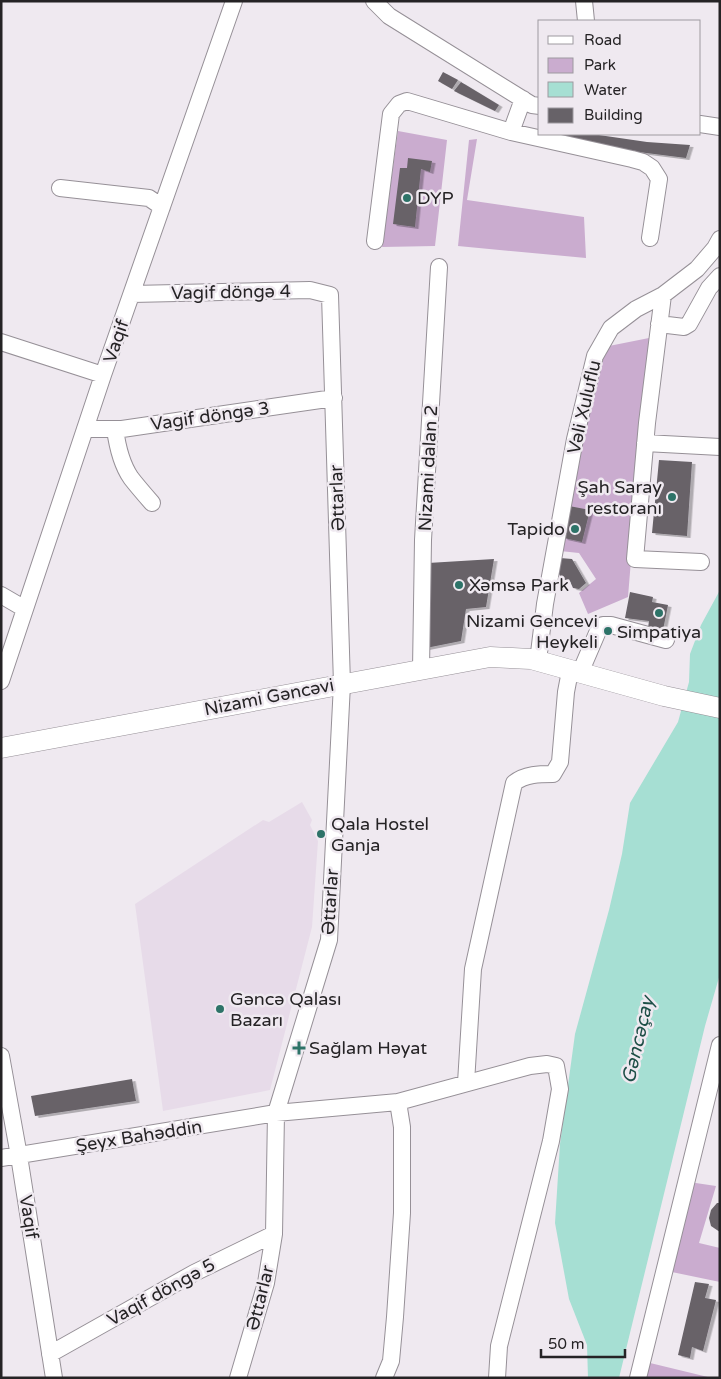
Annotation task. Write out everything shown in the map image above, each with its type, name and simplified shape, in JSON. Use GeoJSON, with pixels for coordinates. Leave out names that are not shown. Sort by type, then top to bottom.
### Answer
{"type":"FeatureCollection","features":[{"type":"Feature","properties":{"kind":"main road","name":"Nizami Gəncəvi"},"geometry":{"type":"LineString","coordinates":[[1,748],[490,657],[531,659],[575,672]]}},
{"type":"Feature","properties":{"kind":"main road"},"geometry":{"type":"LineString","coordinates":[[575,672],[664,696],[720,708]]}},
{"type":"Feature","properties":{"kind":"street","name":"Vaqif"},"geometry":{"type":"LineString","coordinates":[[1,681],[103,375],[234,1]]}},
{"type":"Feature","properties":{"kind":"street"},"geometry":{"type":"LineString","coordinates":[[374,1],[388,16],[532,105],[538,106]]}},
{"type":"Feature","properties":{"kind":"street"},"geometry":{"type":"LineString","coordinates":[[584,1],[586,20]]}},
{"type":"Feature","properties":{"kind":"street"},"geometry":{"type":"LineString","coordinates":[[511,132],[523,99]]}},
{"type":"Feature","properties":{"kind":"street"},"geometry":{"type":"LineString","coordinates":[[375,241],[391,114],[399,104],[407,101],[511,132],[643,162],[652,168],[658,179],[650,238]]}},
{"type":"Feature","properties":{"kind":"street"},"geometry":{"type":"LineString","coordinates":[[701,124],[720,127]]}},
{"type":"Feature","properties":{"kind":"street"},"geometry":{"type":"LineString","coordinates":[[60,188],[149,198],[162,206]]}},
{"type":"Feature","properties":{"kind":"street","name":"Vəli Xuluflu"},"geometry":{"type":"LineString","coordinates":[[538,661],[547,594],[576,439],[594,356],[611,328],[636,309],[662,295],[697,269],[715,248],[720,239]]}},
{"type":"Feature","properties":{"kind":"street","name":"Nizami dalan 2"},"geometry":{"type":"LineString","coordinates":[[421,669],[423,540],[439,267]]}},
{"type":"Feature","properties":{"kind":"street"},"geometry":{"type":"LineString","coordinates":[[659,324],[684,327],[689,324],[705,293],[720,276]]}},
{"type":"Feature","properties":{"kind":"street","name":"Vagif döngə 4"},"geometry":{"type":"LineString","coordinates":[[132,294],[310,290],[330,295]]}},
{"type":"Feature","properties":{"kind":"street","name":"Əttarlar"},"geometry":{"type":"LineString","coordinates":[[238,1378],[266,1283],[274,1234],[276,1113],[329,940],[342,684],[330,295]]}},
{"type":"Feature","properties":{"kind":"street"},"geometry":{"type":"LineString","coordinates":[[662,295],[635,559],[701,562]]}},
{"type":"Feature","properties":{"kind":"street"},"geometry":{"type":"LineString","coordinates":[[1,342],[103,375]]}},
{"type":"Feature","properties":{"kind":"street","name":"Vagif döngə 3"},"geometry":{"type":"LineString","coordinates":[[85,429],[115,429],[334,398]]}},
{"type":"Feature","properties":{"kind":"street"},"geometry":{"type":"LineString","coordinates":[[115,429],[125,468],[130,477],[152,503]]}},
{"type":"Feature","properties":{"kind":"street"},"geometry":{"type":"LineString","coordinates":[[646,443],[720,447]]}},
{"type":"Feature","properties":{"kind":"street"},"geometry":{"type":"LineString","coordinates":[[1,595],[26,609]]}},
{"type":"Feature","properties":{"kind":"street"},"geometry":{"type":"LineString","coordinates":[[466,1083],[473,969],[514,783],[519,778],[536,774],[554,774],[560,762],[566,692],[575,672],[603,624],[666,640]]}},
{"type":"Feature","properties":{"kind":"street"},"geometry":{"type":"LineString","coordinates":[[638,1378],[720,1045]]}},
{"type":"Feature","properties":{"kind":"street","name":"Vaqif"},"geometry":{"type":"LineString","coordinates":[[1,1056],[19,1156],[54,1378]]}},
{"type":"Feature","properties":{"kind":"street","name":"Şeyx Bahəddin"},"geometry":{"type":"LineString","coordinates":[[1,1158],[276,1113],[398,1102],[530,1066],[547,1064],[556,1066],[560,1089],[550,1141],[499,1346],[496,1378]]}},
{"type":"Feature","properties":{"kind":"street"},"geometry":{"type":"LineString","coordinates":[[384,1378],[391,1361],[402,1213],[402,1127],[398,1102]]}},
{"type":"Feature","properties":{"kind":"street","name":"Vaqif döngə 5"},"geometry":{"type":"LineString","coordinates":[[50,1354],[194,1273],[274,1234]]}},
{"type":"Feature","properties":{"kind":"shaded area","name":"Gəncə Qalası Bazarı"},"geometry":{"type":"Polygon","coordinates":[[[302,802],[312,820],[310,825],[318,841],[312,927],[270,1090],[163,1111],[135,904],[263,820],[269,822],[302,802]]]}},
{"type":"Feature","properties":{"kind":"green space"},"geometry":{"type":"Polygon","coordinates":[[[398,131],[447,140],[435,246],[382,247],[398,131]]]}},
{"type":"Feature","properties":{"kind":"green space"},"geometry":{"type":"Polygon","coordinates":[[[477,139],[467,200],[584,217],[586,258],[458,246],[469,140],[477,139]]]}},
{"type":"Feature","properties":{"kind":"green space"},"geometry":{"type":"Polygon","coordinates":[[[649,338],[628,597],[588,614],[579,593],[596,579],[579,553],[560,551],[598,357],[609,346],[649,338]]]}},
{"type":"Feature","properties":{"kind":"green space"},"geometry":{"type":"Polygon","coordinates":[[[689,1182],[716,1186],[699,1243],[720,1248],[720,1282],[667,1271],[689,1182]]]}},
{"type":"Feature","properties":{"kind":"green space"},"geometry":{"type":"Polygon","coordinates":[[[646,1362],[712,1378],[642,1378],[646,1362]]]}},
{"type":"Feature","properties":{"kind":"water","name":"Gəncəçay"},"geometry":{"type":"Polygon","coordinates":[[[720,590],[720,974],[705,1026],[619,1378],[588,1378],[587,1345],[569,1299],[555,1223],[560,1144],[575,1034],[609,910],[622,854],[630,803],[678,722],[689,682],[690,654],[701,625],[720,590]]]}},
{"type":"Feature","properties":{"kind":"building"},"geometry":{"type":"Polygon","coordinates":[[[443,72],[458,80],[452,89],[438,81],[443,72]]]}},
{"type":"Feature","properties":{"kind":"building"},"geometry":{"type":"Polygon","coordinates":[[[461,82],[499,105],[495,111],[454,91],[461,82]]]}},
{"type":"Feature","properties":{"kind":"building"},"geometry":{"type":"Polygon","coordinates":[[[552,135],[599,135],[647,142],[690,145],[686,158],[591,146],[552,135]]]}},
{"type":"Feature","properties":{"kind":"building","name":"DYP"},"geometry":{"type":"Polygon","coordinates":[[[408,158],[432,161],[430,172],[421,169],[415,227],[393,224],[400,168],[407,168],[408,158]]]}},
{"type":"Feature","properties":{"kind":"building","name":"Şah Saray restoranı"},"geometry":{"type":"Polygon","coordinates":[[[659,460],[692,462],[687,536],[652,533],[659,460]]]}},
{"type":"Feature","properties":{"kind":"building","name":"Tapido"},"geometry":{"type":"Polygon","coordinates":[[[569,506],[590,510],[582,542],[564,538],[569,506]]]}},
{"type":"Feature","properties":{"kind":"building"},"geometry":{"type":"Polygon","coordinates":[[[560,558],[572,559],[586,583],[579,589],[573,588],[569,579],[563,581],[554,565],[560,558]]]}},
{"type":"Feature","properties":{"kind":"building","name":"Xəmsə Park"},"geometry":{"type":"Polygon","coordinates":[[[494,559],[486,607],[466,609],[461,641],[426,648],[428,563],[494,559]]]}},
{"type":"Feature","properties":{"kind":"building"},"geometry":{"type":"Polygon","coordinates":[[[630,592],[653,597],[652,602],[668,605],[663,630],[648,628],[649,621],[625,618],[630,592]]]}},
{"type":"Feature","properties":{"kind":"building"},"geometry":{"type":"Polygon","coordinates":[[[132,1079],[136,1101],[35,1116],[31,1096],[132,1079]]]}},
{"type":"Feature","properties":{"kind":"building"},"geometry":{"type":"Polygon","coordinates":[[[717,1203],[720,1203],[720,1232],[711,1226],[709,1218],[711,1210],[717,1203]]]}},
{"type":"Feature","properties":{"kind":"building"},"geometry":{"type":"Polygon","coordinates":[[[695,1282],[709,1284],[705,1298],[716,1300],[703,1351],[692,1347],[690,1358],[678,1355],[695,1282]]]}},
{"type":"Feature","properties":{"kind":"place","name":"DYP"},"geometry":{"type":"Point","coordinates":[407,198]}},
{"type":"Feature","properties":{"kind":"place","name":"Şah Saray restoranı"},"geometry":{"type":"Point","coordinates":[672,497]}},
{"type":"Feature","properties":{"kind":"place","name":"Tapido"},"geometry":{"type":"Point","coordinates":[575,529]}},
{"type":"Feature","properties":{"kind":"place","name":"Xəmsə Park"},"geometry":{"type":"Point","coordinates":[459,585]}},
{"type":"Feature","properties":{"kind":"place","name":"Simpatiya"},"geometry":{"type":"Point","coordinates":[659,613]}},
{"type":"Feature","properties":{"kind":"place","name":"Nizami Gencevi Heykeli"},"geometry":{"type":"Point","coordinates":[608,631]}},
{"type":"Feature","properties":{"kind":"place","name":"Qala Hostel Ganja"},"geometry":{"type":"Point","coordinates":[321,834]}},
{"type":"Feature","properties":{"kind":"place","name":"Gəncə Qalası Bazarı"},"geometry":{"type":"Point","coordinates":[220,1009]}},
{"type":"Feature","properties":{"kind":"place","name":"Sağlam Həyat"},"geometry":{"type":"Point","coordinates":[299,1048]}}]}
